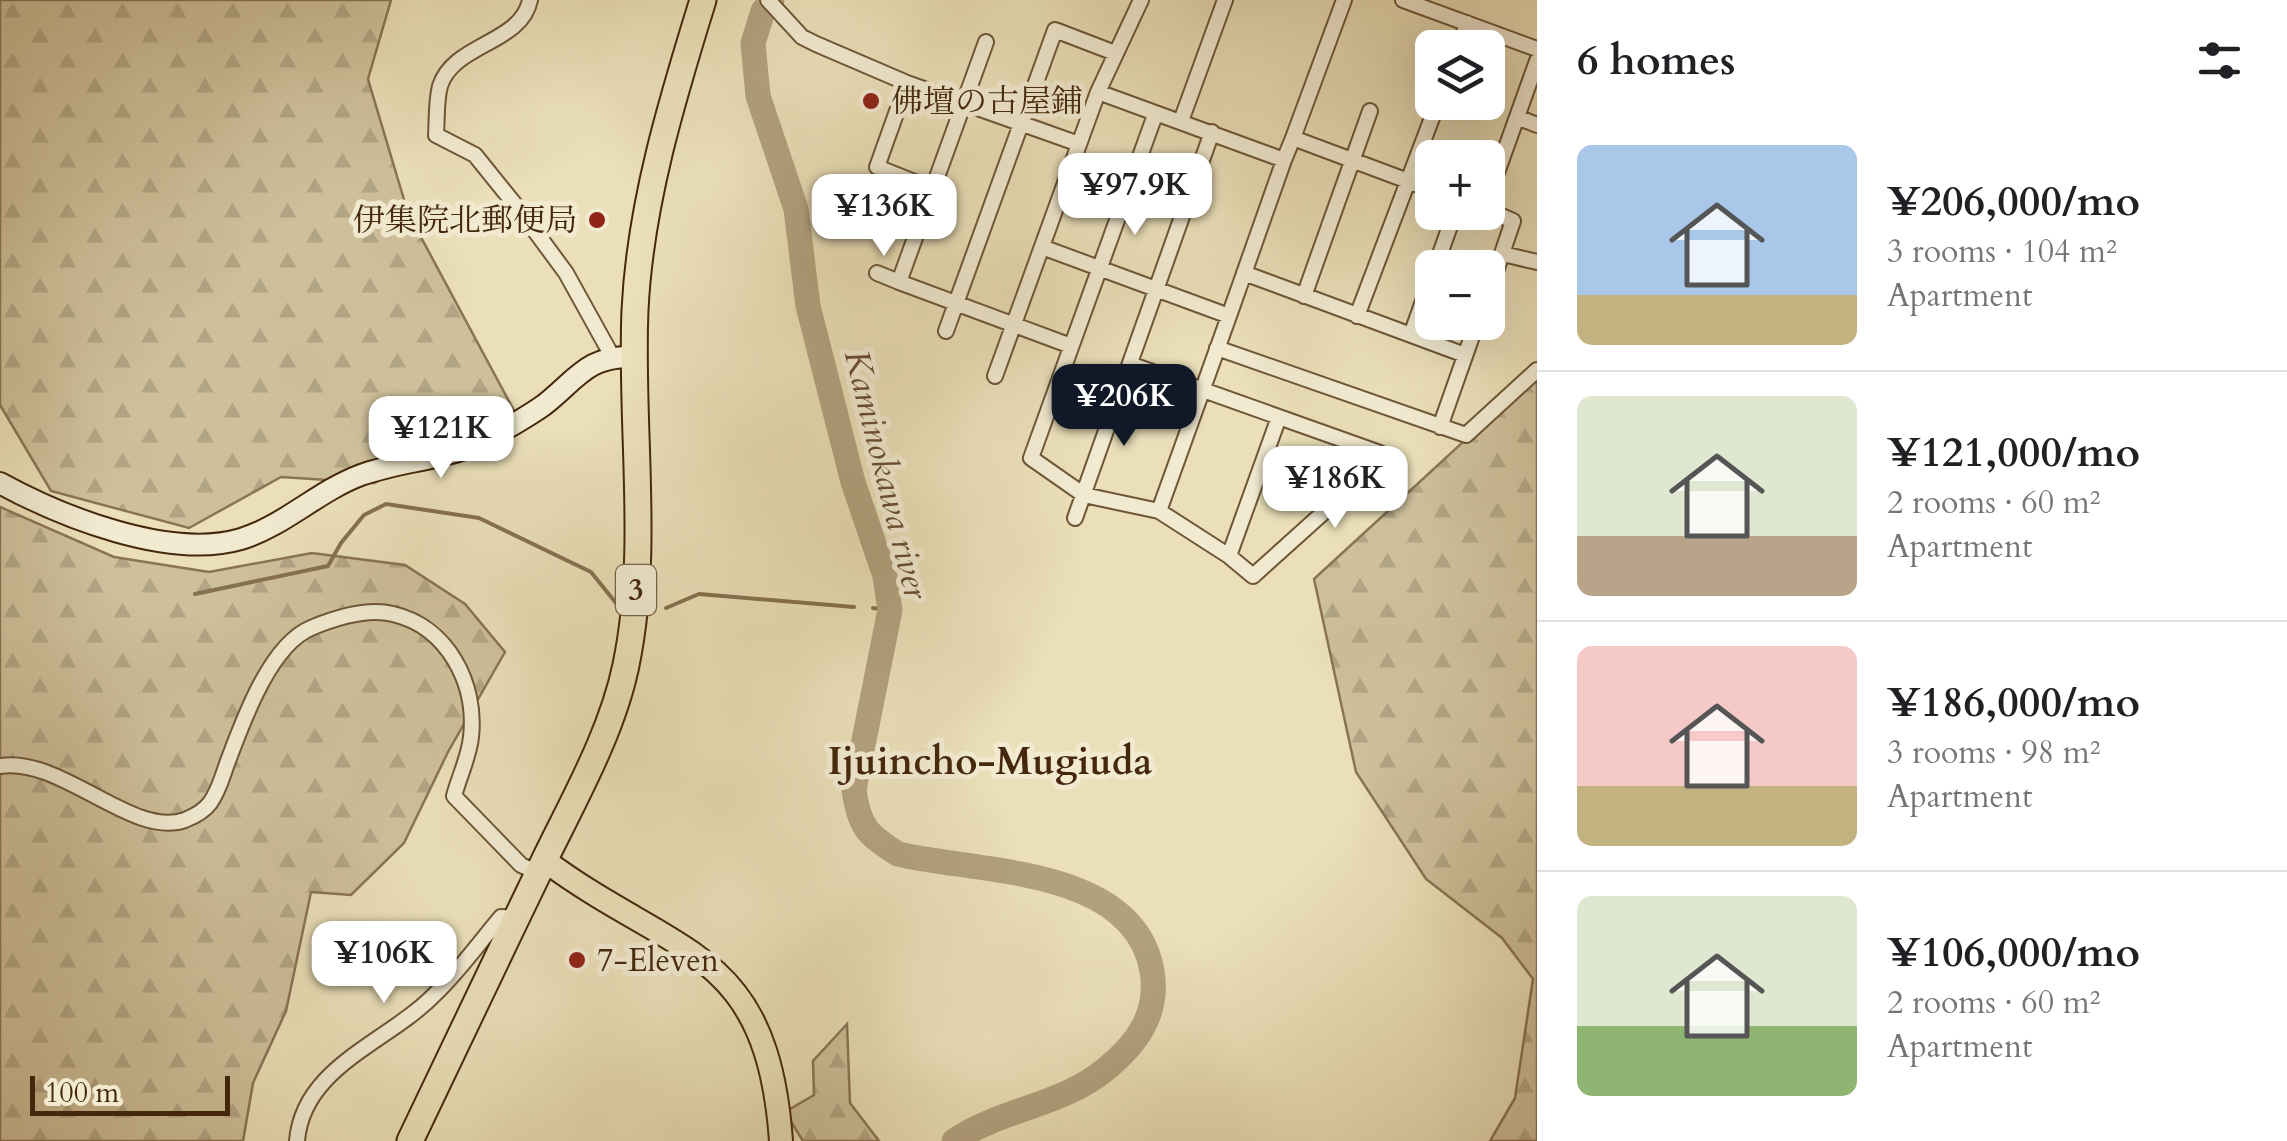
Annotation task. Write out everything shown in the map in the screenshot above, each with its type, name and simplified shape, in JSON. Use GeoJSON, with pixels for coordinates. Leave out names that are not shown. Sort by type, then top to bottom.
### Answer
{"type":"FeatureCollection","features":[{"type":"Feature","properties":{"kind":"highway","name":"3"},"geometry":{"type":"LineString","coordinates":[[410,1141],[615,707],[630,642],[637,587],[623,357],[635,309],[646,217],[664,134],[703,0]]}},
{"type":"Feature","properties":{"kind":"main road"},"geometry":{"type":"LineString","coordinates":[[541,866],[686,946],[738,994],[771,1063],[782,1141]]}},
{"type":"Feature","properties":{"kind":"street"},"geometry":{"type":"LineString","coordinates":[[0,484],[60,512],[151,539],[194,544],[238,540],[270,526],[336,484],[488,440],[542,406],[591,364],[623,357],[566,273],[475,155],[436,134],[440,85],[461,57],[500,36],[528,10],[530,0]]}},
{"type":"Feature","properties":{"kind":"street"},"geometry":{"type":"LineString","coordinates":[[768,0],[780,16],[816,44],[906,83],[1079,144]]}},
{"type":"Feature","properties":{"kind":"street"},"geometry":{"type":"LineString","coordinates":[[995,376],[1098,92],[1141,0]]}},
{"type":"Feature","properties":{"kind":"street"},"geometry":{"type":"LineString","coordinates":[[1181,121],[1225,0]]}},
{"type":"Feature","properties":{"kind":"street"},"geometry":{"type":"LineString","coordinates":[[1159,510],[1344,0]]}},
{"type":"Feature","properties":{"kind":"street"},"geometry":{"type":"LineString","coordinates":[[1403,0],[1537,49]]}},
{"type":"Feature","properties":{"kind":"street"},"geometry":{"type":"LineString","coordinates":[[1465,30],[1468,23]]}},
{"type":"Feature","properties":{"kind":"street"},"geometry":{"type":"LineString","coordinates":[[946,331],[1056,30],[1115,53]]}},
{"type":"Feature","properties":{"kind":"street"},"geometry":{"type":"LineString","coordinates":[[899,282],[986,42]]}},
{"type":"Feature","properties":{"kind":"street"},"geometry":{"type":"LineString","coordinates":[[1505,151],[1537,61]]}},
{"type":"Feature","properties":{"kind":"street"},"geometry":{"type":"LineString","coordinates":[[906,83],[877,167],[932,189]]}},
{"type":"Feature","properties":{"kind":"street"},"geometry":{"type":"LineString","coordinates":[[1098,92],[1284,160]]}},
{"type":"Feature","properties":{"kind":"street"},"geometry":{"type":"LineString","coordinates":[[1304,296],[1370,111]]}},
{"type":"Feature","properties":{"kind":"street"},"geometry":{"type":"LineString","coordinates":[[1155,115],[1031,458],[1084,495],[1159,510],[1253,576],[1334,503],[1355,444]]}},
{"type":"Feature","properties":{"kind":"street"},"geometry":{"type":"LineString","coordinates":[[1517,118],[1537,125]]}},
{"type":"Feature","properties":{"kind":"street"},"geometry":{"type":"LineString","coordinates":[[1357,316],[1431,120]]}},
{"type":"Feature","properties":{"kind":"street"},"geometry":{"type":"LineString","coordinates":[[1075,518],[1212,132]]}},
{"type":"Feature","properties":{"kind":"street"},"geometry":{"type":"LineString","coordinates":[[1293,138],[1415,183]]}},
{"type":"Feature","properties":{"kind":"street"},"geometry":{"type":"LineString","coordinates":[[1504,250],[1513,221],[1505,217]]}},
{"type":"Feature","properties":{"kind":"street"},"geometry":{"type":"LineString","coordinates":[[1042,247],[1229,316]]}},
{"type":"Feature","properties":{"kind":"street"},"geometry":{"type":"LineString","coordinates":[[1505,254],[1537,262]]}},
{"type":"Feature","properties":{"kind":"street"},"geometry":{"type":"LineString","coordinates":[[878,273],[1071,346]]}},
{"type":"Feature","properties":{"kind":"street"},"geometry":{"type":"LineString","coordinates":[[1244,273],[1465,355]]}},
{"type":"Feature","properties":{"kind":"street"},"geometry":{"type":"LineString","coordinates":[[1411,336],[1415,325]]}},
{"type":"Feature","properties":{"kind":"street"},"geometry":{"type":"LineString","coordinates":[[1440,428],[1470,340]]}},
{"type":"Feature","properties":{"kind":"street"},"geometry":{"type":"LineString","coordinates":[[1217,348],[1466,435],[1537,370]]}},
{"type":"Feature","properties":{"kind":"street"},"geometry":{"type":"LineString","coordinates":[[1130,364],[1380,452]]}},
{"type":"Feature","properties":{"kind":"street"},"geometry":{"type":"LineString","coordinates":[[1229,556],[1279,417]]}},
{"type":"Feature","properties":{"kind":"street"},"geometry":{"type":"LineString","coordinates":[[0,766],[25,766],[160,825],[182,821],[196,815],[213,798],[263,680],[291,641],[310,628],[362,612],[392,613],[422,624],[453,655],[470,694],[471,741],[454,796],[521,866],[541,866]]}},
{"type":"Feature","properties":{"kind":"street"},"geometry":{"type":"LineString","coordinates":[[297,1141],[298,1120],[318,1084],[434,996],[500,917],[516,918]]}},
{"type":"Feature","properties":{"kind":"green space"},"geometry":{"type":"Polygon","coordinates":[[[0,0],[391,0],[368,79],[408,213],[518,418],[374,483],[281,477],[189,528],[51,491],[0,405],[0,0]]]}},
{"type":"Feature","properties":{"kind":"green space"},"geometry":{"type":"Polygon","coordinates":[[[1537,374],[1537,1141],[1490,1141],[1515,1098],[1533,979],[1502,938],[1426,879],[1356,772],[1314,579],[1537,374]]]}},
{"type":"Feature","properties":{"kind":"green space"},"geometry":{"type":"Polygon","coordinates":[[[0,507],[114,557],[209,572],[312,553],[405,565],[465,604],[505,652],[448,752],[404,843],[351,895],[311,892],[286,1011],[253,1083],[243,1141],[0,1141],[0,507]]]}},
{"type":"Feature","properties":{"kind":"green space"},"geometry":{"type":"Polygon","coordinates":[[[847,1024],[850,1103],[879,1141],[803,1141],[785,1112],[814,1095],[813,1061],[847,1024]]]}},
{"type":"Feature","properties":{"kind":"waterway","name":"Kaminokawa river"},"geometry":{"type":"LineString","coordinates":[[772,0],[763,11],[753,43],[758,96],[796,209],[808,306],[853,482],[885,576],[890,610],[854,790],[862,821],[872,835],[898,854],[1048,880],[1085,893],[1116,911],[1139,937],[1152,971],[1152,1000],[1144,1026],[1128,1049],[1106,1069],[1070,1091],[991,1121],[954,1141]]}},
{"type":"Feature","properties":{"kind":"waterway"},"geometry":{"type":"LineString","coordinates":[[195,594],[328,566],[364,515],[386,504],[479,518],[591,572],[620,608]]}},
{"type":"Feature","properties":{"kind":"waterway"},"geometry":{"type":"LineString","coordinates":[[666,608],[699,594],[854,607]]}},
{"type":"Feature","properties":{"kind":"waterway"},"geometry":{"type":"LineString","coordinates":[[873,608],[890,610]]}},
{"type":"Feature","properties":{"kind":"place","name":"佛壇の古屋鋪"},"geometry":{"type":"Point","coordinates":[871,101]}},
{"type":"Feature","properties":{"kind":"place","name":"伊集院北郵便局"},"geometry":{"type":"Point","coordinates":[597,220]}},
{"type":"Feature","properties":{"kind":"place","name":"7-Eleven"},"geometry":{"type":"Point","coordinates":[577,960]}},
{"type":"Feature","properties":{"kind":"district","name":"Ijuincho-Mugiuda"},"geometry":{"type":"Point","coordinates":[990,761]}}]}
